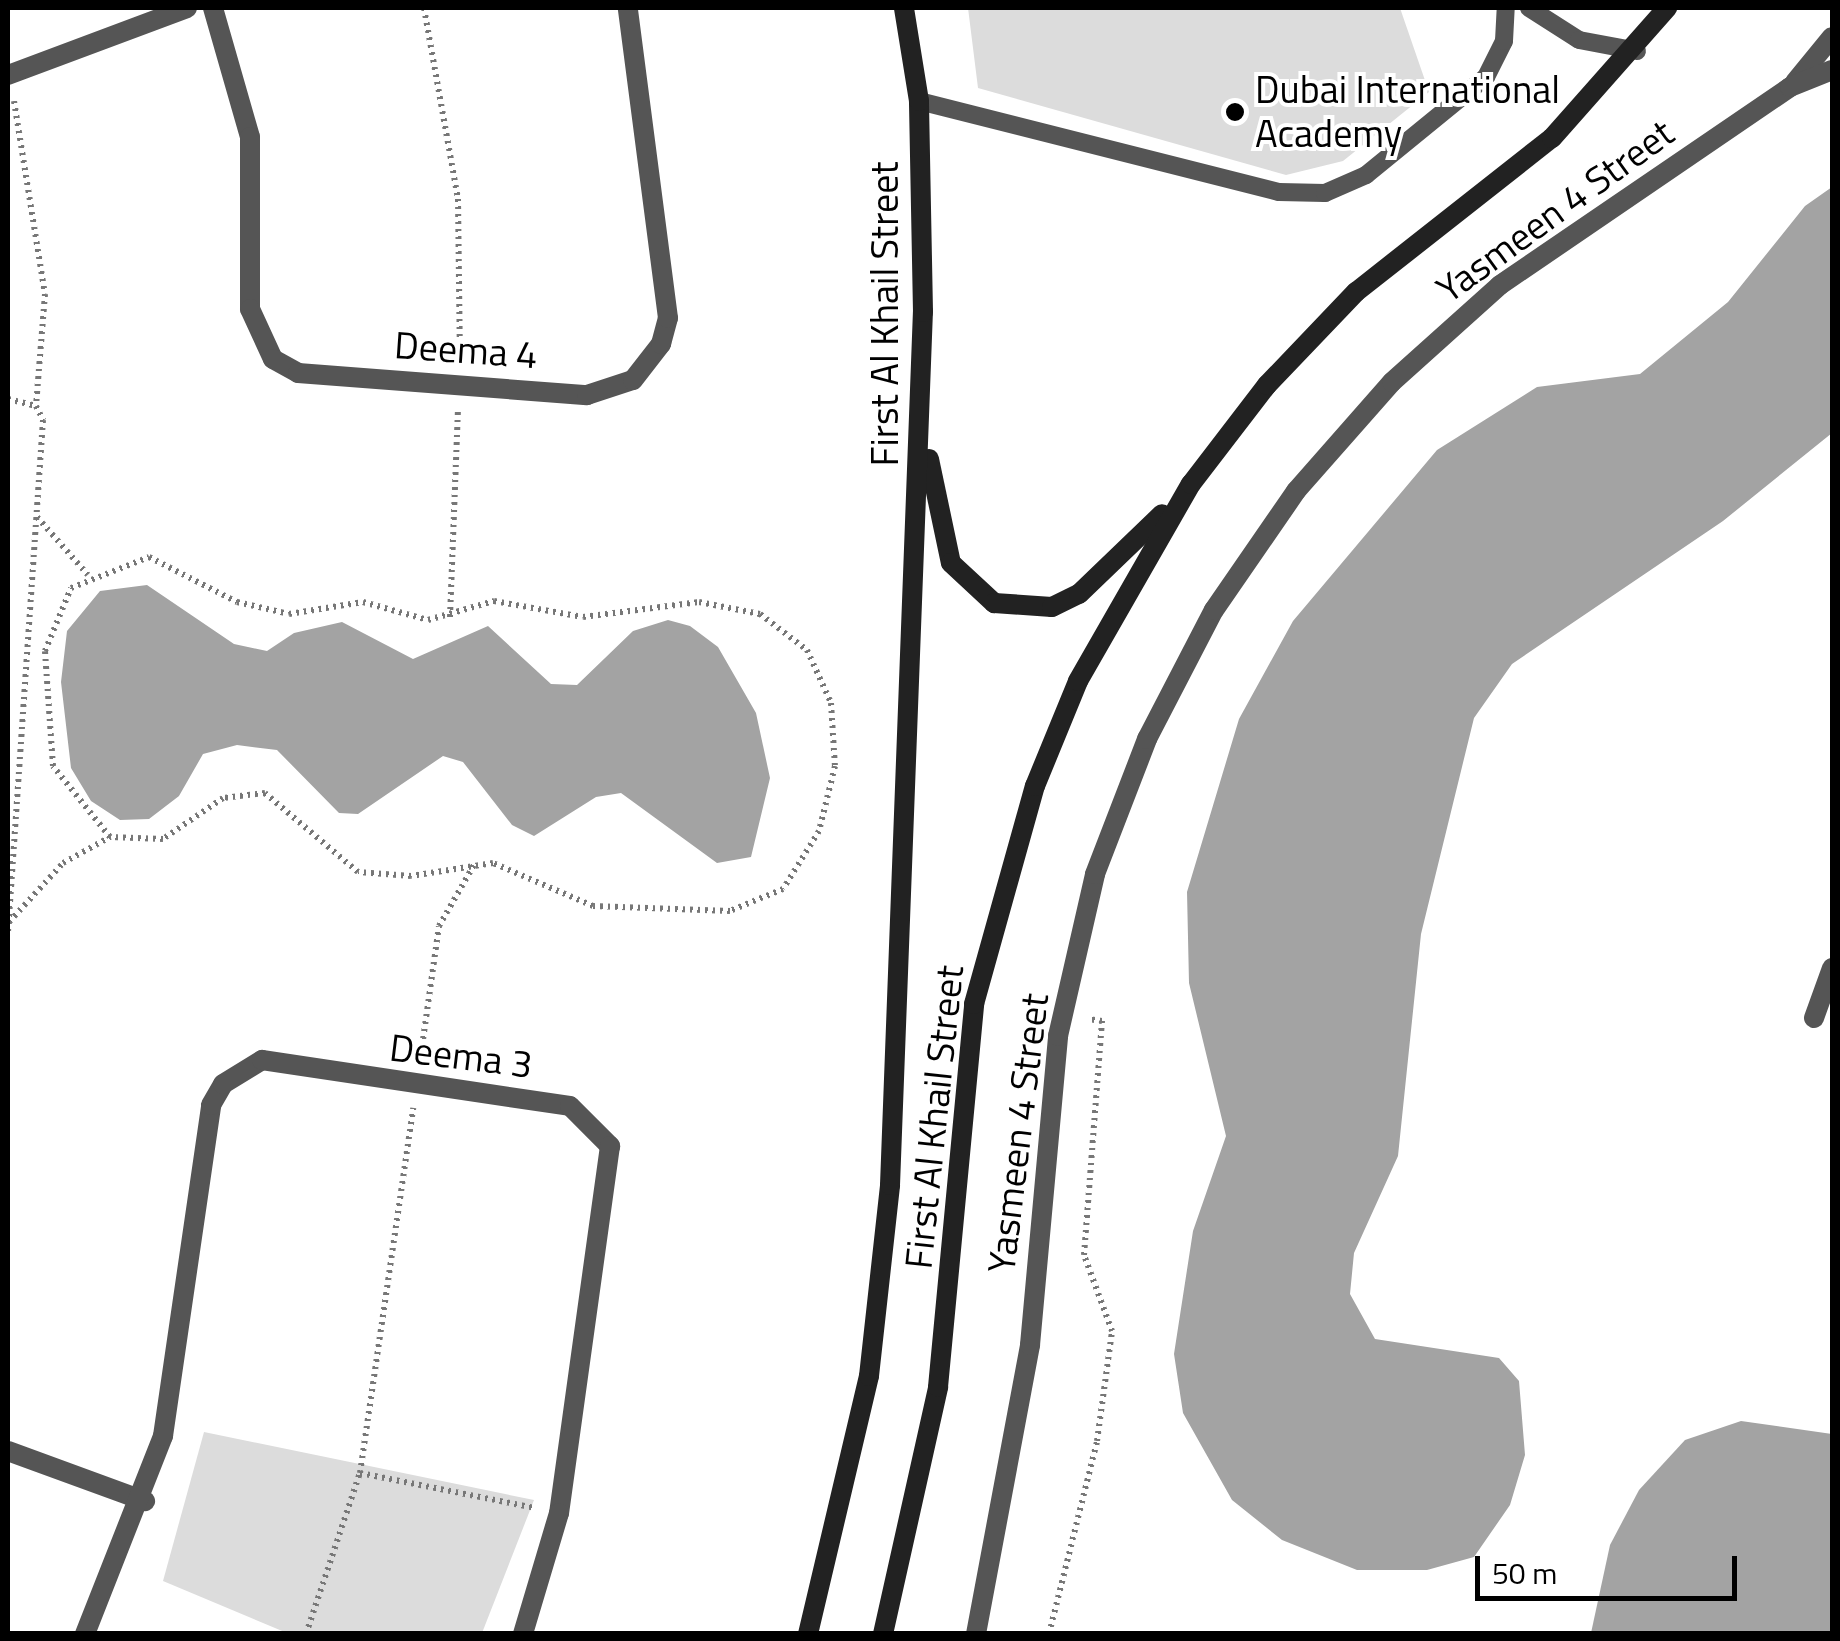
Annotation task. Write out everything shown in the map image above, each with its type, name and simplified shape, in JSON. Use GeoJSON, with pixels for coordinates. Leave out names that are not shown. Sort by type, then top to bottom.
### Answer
{"type":"FeatureCollection","features":[{"type":"Feature","properties":{"kind":"main road","name":"First Al Khail Street"},"geometry":{"type":"LineString","coordinates":[[808,1634],[852,1470],[882,1280],[922,417],[919,101],[904,8]]}},
{"type":"Feature","properties":{"kind":"main road","name":"First Al Khail Street"},"geometry":{"type":"LineString","coordinates":[[883,1634],[938,1387],[974,1004],[1000,894],[1078,681],[1191,484],[1356,292],[1552,138],[1638,51],[1667,8]]}},
{"type":"Feature","properties":{"kind":"main road"},"geometry":{"type":"LineString","coordinates":[[922,417],[950,563],[994,603],[1052,607],[1079,594],[1191,484]]}},
{"type":"Feature","properties":{"kind":"street"},"geometry":{"type":"LineString","coordinates":[[15,83],[187,8]]}},
{"type":"Feature","properties":{"kind":"street","name":"Deema 4"},"geometry":{"type":"LineString","coordinates":[[213,8],[250,136],[256,336],[298,373],[611,390],[633,380],[661,344],[668,290],[628,8]]}},
{"type":"Feature","properties":{"kind":"street"},"geometry":{"type":"LineString","coordinates":[[1790,87],[1832,36]]}},
{"type":"Feature","properties":{"kind":"street"},"geometry":{"type":"LineString","coordinates":[[1790,87],[1832,70]]}},
{"type":"Feature","properties":{"kind":"street","name":"Yasmeen 4 Street"},"geometry":{"type":"LineString","coordinates":[[976,1634],[1030,1345],[1063,1016],[1095,874],[1147,738],[1214,610],[1296,490],[1392,382],[1500,285],[1790,87]]}},
{"type":"Feature","properties":{"kind":"street"},"geometry":{"type":"LineString","coordinates":[[1814,1018],[1832,968]]}},
{"type":"Feature","properties":{"kind":"street","name":"Deema 3"},"geometry":{"type":"LineString","coordinates":[[85,1634],[145,1501],[189,1308],[204,1128],[223,1084],[262,1060],[416,1087],[570,1106],[610,1146],[559,1513],[523,1634]]}},
{"type":"Feature","properties":{"kind":"street"},"geometry":{"type":"LineString","coordinates":[[8,1452],[145,1501]]}},
{"type":"Feature","properties":{"kind":"lane"},"geometry":{"type":"LineString","coordinates":[[919,101],[1279,192],[1325,193],[1366,175],[1486,77],[1504,40],[1506,8]]}},
{"type":"Feature","properties":{"kind":"lane"},"geometry":{"type":"LineString","coordinates":[[1529,8],[1579,40],[1638,51]]}},
{"type":"Feature","properties":{"kind":"path"},"geometry":{"type":"LineString","coordinates":[[424,8],[458,199],[459,384],[450,617]]}},
{"type":"Feature","properties":{"kind":"path"},"geometry":{"type":"LineString","coordinates":[[8,932],[36,516],[36,406],[45,294],[13,102],[15,83]]}},
{"type":"Feature","properties":{"kind":"path"},"geometry":{"type":"LineString","coordinates":[[8,399],[36,406]]}},
{"type":"Feature","properties":{"kind":"path"},"geometry":{"type":"LineString","coordinates":[[36,516],[88,575]]}},
{"type":"Feature","properties":{"kind":"path"},"geometry":{"type":"LineString","coordinates":[[8,922],[52,872],[110,837],[163,840],[243,791],[284,804],[314,843],[358,872],[411,876],[474,865],[512,868],[594,906],[730,911],[768,902],[819,832],[835,732],[807,650],[760,614],[699,602],[583,617],[494,601],[450,617],[406,617],[363,602],[262,610],[149,557],[88,575],[49,628],[45,736],[67,794],[110,837]]}},
{"type":"Feature","properties":{"kind":"path"},"geometry":{"type":"LineString","coordinates":[[306,1634],[360,1473],[439,926],[474,865]]}},
{"type":"Feature","properties":{"kind":"path"},"geometry":{"type":"LineString","coordinates":[[1049,1634],[1097,1440],[1112,1331],[1084,1255],[1102,1021],[1063,1016]]}},
{"type":"Feature","properties":{"kind":"path"},"geometry":{"type":"LineString","coordinates":[[360,1473],[559,1513]]}},
{"type":"Feature","properties":{"kind":"shaded area","name":"Dubai International Academy"},"geometry":{"type":"Polygon","coordinates":[[[968,8],[1400,8],[1429,92],[1343,161],[1286,175],[978,88],[968,8]]]}},
{"type":"Feature","properties":{"kind":"shaded area"},"geometry":{"type":"Polygon","coordinates":[[[1832,187],[1832,433],[1723,521],[1512,664],[1474,718],[1421,934],[1398,1156],[1354,1253],[1350,1294],[1375,1339],[1499,1358],[1519,1381],[1525,1455],[1510,1505],[1474,1557],[1427,1570],[1357,1570],[1282,1540],[1232,1500],[1183,1413],[1174,1354],[1193,1231],[1226,1136],[1189,983],[1187,892],[1239,719],[1293,621],[1437,450],[1537,387],[1640,374],[1728,302],[1805,206],[1832,187]]]}},
{"type":"Feature","properties":{"kind":"shaded area"},"geometry":{"type":"Polygon","coordinates":[[[147,585],[234,644],[267,651],[294,633],[342,622],[413,659],[488,626],[551,684],[577,685],[633,631],[668,620],[690,626],[718,647],[756,713],[770,778],[751,857],[717,863],[621,793],[596,797],[534,836],[512,825],[463,762],[443,756],[358,814],[339,813],[277,750],[237,745],[203,754],[179,796],[149,819],[120,820],[91,801],[71,768],[61,682],[67,631],[100,591],[147,585]]]}},
{"type":"Feature","properties":{"kind":"shaded area"},"geometry":{"type":"Polygon","coordinates":[[[1741,1421],[1832,1434],[1832,1633],[1591,1633],[1610,1545],[1639,1490],[1685,1440],[1741,1421]]]}},
{"type":"Feature","properties":{"kind":"shaded area"},"geometry":{"type":"Polygon","coordinates":[[[204,1432],[534,1500],[482,1633],[287,1633],[163,1581],[204,1432]]]}},
{"type":"Feature","properties":{"kind":"place","name":"Dubai International Academy"},"geometry":{"type":"Point","coordinates":[1235,112]}}]}
